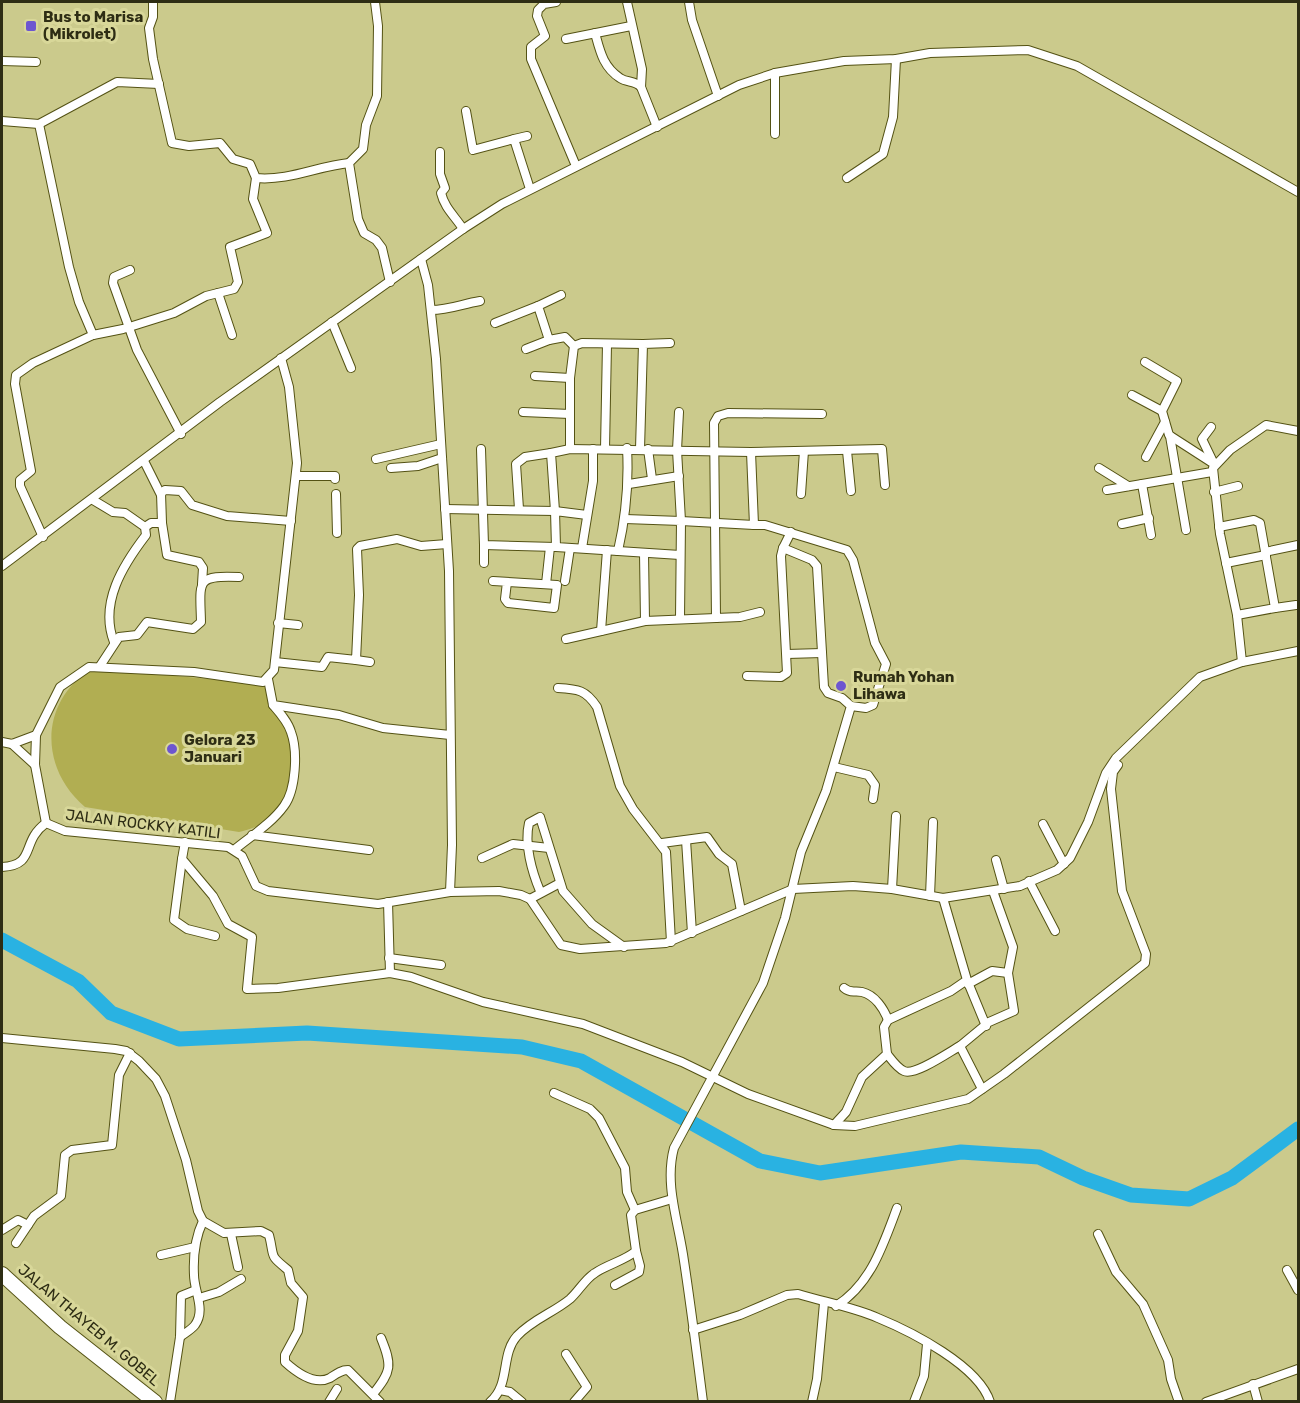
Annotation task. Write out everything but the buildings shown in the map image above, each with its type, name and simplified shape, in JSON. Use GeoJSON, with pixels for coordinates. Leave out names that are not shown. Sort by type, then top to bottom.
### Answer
{"type":"FeatureCollection","features":[{"type":"Feature","properties":{"kind":"main road","name":"JALAN THAYEB M. GOBEL"},"geometry":{"type":"LineString","coordinates":[[2,1274],[60,1327],[155,1401]]}},
{"type":"Feature","properties":{"kind":"street"},"geometry":{"type":"LineString","coordinates":[[43,537],[20,486],[20,480],[31,471],[15,384],[16,375],[33,363],[93,335],[127,328],[174,313],[195,301],[234,289],[238,282],[230,247],[267,233],[253,199],[256,178],[250,164],[233,159],[220,143],[189,146],[172,143],[150,37],[153,2]]}},
{"type":"Feature","properties":{"kind":"street"},"geometry":{"type":"LineString","coordinates":[[256,178],[306,174],[322,167],[349,163],[363,149],[366,125],[377,96],[378,26],[375,2]]}},
{"type":"Feature","properties":{"kind":"street"},"geometry":{"type":"LineString","coordinates":[[556,2],[544,4],[538,10],[537,16],[546,34],[531,47],[531,59],[576,165]]}},
{"type":"Feature","properties":{"kind":"street"},"geometry":{"type":"LineString","coordinates":[[627,2],[642,69],[641,87],[657,126]]}},
{"type":"Feature","properties":{"kind":"street"},"geometry":{"type":"LineString","coordinates":[[690,2],[692,20],[718,96]]}},
{"type":"Feature","properties":{"kind":"street"},"geometry":{"type":"LineString","coordinates":[[566,39],[631,26]]}},
{"type":"Feature","properties":{"kind":"street"},"geometry":{"type":"LineString","coordinates":[[595,33],[606,67],[621,79],[641,87]]}},
{"type":"Feature","properties":{"kind":"street"},"geometry":{"type":"LineString","coordinates":[[2,566],[280,358],[502,204],[718,96],[775,73],[844,61],[896,59],[930,53],[1028,50],[1060,59],[1299,192]]}},
{"type":"Feature","properties":{"kind":"street"},"geometry":{"type":"LineString","coordinates":[[847,178],[883,154],[890,138],[896,59]]}},
{"type":"Feature","properties":{"kind":"street"},"geometry":{"type":"LineString","coordinates":[[2,61],[36,62]]}},
{"type":"Feature","properties":{"kind":"street"},"geometry":{"type":"LineString","coordinates":[[775,73],[775,134]]}},
{"type":"Feature","properties":{"kind":"street"},"geometry":{"type":"LineString","coordinates":[[2,121],[39,124],[117,82],[159,84]]}},
{"type":"Feature","properties":{"kind":"street"},"geometry":{"type":"LineString","coordinates":[[466,111],[473,150],[527,136]]}},
{"type":"Feature","properties":{"kind":"street"},"geometry":{"type":"LineString","coordinates":[[39,124],[69,267],[79,302],[93,335]]}},
{"type":"Feature","properties":{"kind":"street"},"geometry":{"type":"LineString","coordinates":[[514,139],[530,189]]}},
{"type":"Feature","properties":{"kind":"street"},"geometry":{"type":"LineString","coordinates":[[440,152],[440,174],[445,188],[441,197],[448,212],[463,229]]}},
{"type":"Feature","properties":{"kind":"street"},"geometry":{"type":"LineString","coordinates":[[349,163],[358,219],[364,233],[376,240],[382,248],[390,282]]}},
{"type":"Feature","properties":{"kind":"street"},"geometry":{"type":"LineString","coordinates":[[421,259],[426,272],[431,310],[447,544],[452,845],[450,892]]}},
{"type":"Feature","properties":{"kind":"street"},"geometry":{"type":"LineString","coordinates":[[130,270],[112,279],[127,328],[142,362],[181,434]]}},
{"type":"Feature","properties":{"kind":"street"},"geometry":{"type":"LineString","coordinates":[[218,293],[232,335]]}},
{"type":"Feature","properties":{"kind":"street"},"geometry":{"type":"LineString","coordinates":[[495,323],[561,295]]}},
{"type":"Feature","properties":{"kind":"street"},"geometry":{"type":"LineString","coordinates":[[431,310],[449,310],[457,304],[480,301]]}},
{"type":"Feature","properties":{"kind":"street"},"geometry":{"type":"LineString","coordinates":[[537,306],[549,340]]}},
{"type":"Feature","properties":{"kind":"street"},"geometry":{"type":"LineString","coordinates":[[332,322],[351,368]]}},
{"type":"Feature","properties":{"kind":"street"},"geometry":{"type":"LineString","coordinates":[[526,349],[549,340],[565,337],[574,346]]}},
{"type":"Feature","properties":{"kind":"street"},"geometry":{"type":"LineString","coordinates":[[574,346],[582,343],[670,344]]}},
{"type":"Feature","properties":{"kind":"street"},"geometry":{"type":"LineString","coordinates":[[605,449],[607,344]]}},
{"type":"Feature","properties":{"kind":"street"},"geometry":{"type":"LineString","coordinates":[[643,344],[644,449],[652,479]]}},
{"type":"Feature","properties":{"kind":"street"},"geometry":{"type":"LineString","coordinates":[[570,450],[570,378],[574,346]]}},
{"type":"Feature","properties":{"kind":"street"},"geometry":{"type":"LineString","coordinates":[[46,823],[35,765],[36,735],[60,687],[89,667],[194,672],[263,682],[274,670],[286,542],[297,476],[289,387],[280,358]]}},
{"type":"Feature","properties":{"kind":"street"},"geometry":{"type":"LineString","coordinates":[[1145,362],[1177,381],[1162,411],[1170,436],[1186,530]]}},
{"type":"Feature","properties":{"kind":"street"},"geometry":{"type":"LineString","coordinates":[[535,376],[570,378]]}},
{"type":"Feature","properties":{"kind":"street"},"geometry":{"type":"LineString","coordinates":[[1132,395],[1162,411]]}},
{"type":"Feature","properties":{"kind":"street"},"geometry":{"type":"LineString","coordinates":[[523,412],[570,414]]}},
{"type":"Feature","properties":{"kind":"street"},"geometry":{"type":"LineString","coordinates":[[679,412],[677,450],[681,521],[681,618]]}},
{"type":"Feature","properties":{"kind":"street"},"geometry":{"type":"LineString","coordinates":[[716,618],[714,423],[723,414],[822,414]]}},
{"type":"Feature","properties":{"kind":"street"},"geometry":{"type":"LineString","coordinates":[[1146,457],[1165,422]]}},
{"type":"Feature","properties":{"kind":"street"},"geometry":{"type":"LineString","coordinates":[[1107,490],[1176,478],[1213,468],[1266,425],[1299,431]]}},
{"type":"Feature","properties":{"kind":"street"},"geometry":{"type":"LineString","coordinates":[[1211,427],[1202,439],[1213,468],[1219,527],[1237,615],[1242,662]]}},
{"type":"Feature","properties":{"kind":"street"},"geometry":{"type":"LineString","coordinates":[[1170,436],[1213,468]]}},
{"type":"Feature","properties":{"kind":"street"},"geometry":{"type":"LineString","coordinates":[[376,459],[441,444]]}},
{"type":"Feature","properties":{"kind":"street"},"geometry":{"type":"LineString","coordinates":[[618,551],[629,484],[627,448]]}},
{"type":"Feature","properties":{"kind":"street"},"geometry":{"type":"LineString","coordinates":[[519,509],[516,464],[525,457],[570,450],[627,448],[751,452],[882,449],[885,485]]}},
{"type":"Feature","properties":{"kind":"street"},"geometry":{"type":"LineString","coordinates":[[481,449],[484,563]]}},
{"type":"Feature","properties":{"kind":"street"},"geometry":{"type":"LineString","coordinates":[[582,548],[593,481],[593,449]]}},
{"type":"Feature","properties":{"kind":"street"},"geometry":{"type":"LineString","coordinates":[[801,494],[804,451]]}},
{"type":"Feature","properties":{"kind":"street"},"geometry":{"type":"LineString","coordinates":[[847,451],[850,491]]}},
{"type":"Feature","properties":{"kind":"street"},"geometry":{"type":"LineString","coordinates":[[751,452],[754,525]]}},
{"type":"Feature","properties":{"kind":"street"},"geometry":{"type":"LineString","coordinates":[[546,584],[553,547],[555,512],[551,453]]}},
{"type":"Feature","properties":{"kind":"street"},"geometry":{"type":"LineString","coordinates":[[391,468],[418,466],[442,458]]}},
{"type":"Feature","properties":{"kind":"street"},"geometry":{"type":"LineString","coordinates":[[100,666],[114,642],[125,635],[137,635],[147,622],[193,629],[199,627],[201,622],[203,568],[199,562],[167,555],[160,495],[144,461]]}},
{"type":"Feature","properties":{"kind":"street"},"geometry":{"type":"LineString","coordinates":[[1099,468],[1128,486]]}},
{"type":"Feature","properties":{"kind":"street"},"geometry":{"type":"LineString","coordinates":[[297,476],[335,476],[335,479]]}},
{"type":"Feature","properties":{"kind":"street"},"geometry":{"type":"LineString","coordinates":[[629,484],[679,476]]}},
{"type":"Feature","properties":{"kind":"street"},"geometry":{"type":"LineString","coordinates":[[1142,484],[1151,535]]}},
{"type":"Feature","properties":{"kind":"street"},"geometry":{"type":"LineString","coordinates":[[1214,492],[1238,486]]}},
{"type":"Feature","properties":{"kind":"street"},"geometry":{"type":"LineString","coordinates":[[160,495],[164,490],[181,491],[188,501],[197,507],[227,516],[291,521]]}},
{"type":"Feature","properties":{"kind":"street"},"geometry":{"type":"LineString","coordinates":[[336,494],[337,533]]}},
{"type":"Feature","properties":{"kind":"street"},"geometry":{"type":"LineString","coordinates":[[93,500],[113,512],[125,513],[145,527],[146,535],[123,564],[116,581],[110,631],[114,642]]}},
{"type":"Feature","properties":{"kind":"street"},"geometry":{"type":"LineString","coordinates":[[445,509],[519,509],[587,515]]}},
{"type":"Feature","properties":{"kind":"street"},"geometry":{"type":"LineString","coordinates":[[1122,524],[1149,518]]}},
{"type":"Feature","properties":{"kind":"street"},"geometry":{"type":"LineString","coordinates":[[625,519],[754,525],[791,532],[844,548],[853,560],[875,643],[886,664],[873,705],[867,708],[851,706],[842,698],[825,691],[817,566],[812,560],[783,548]]}},
{"type":"Feature","properties":{"kind":"street"},"geometry":{"type":"LineString","coordinates":[[1219,527],[1257,521],[1275,608]]}},
{"type":"Feature","properties":{"kind":"street"},"geometry":{"type":"LineString","coordinates":[[145,527],[151,523],[162,523]]}},
{"type":"Feature","properties":{"kind":"street"},"geometry":{"type":"LineString","coordinates":[[747,676],[785,675],[788,670],[781,556],[791,532]]}},
{"type":"Feature","properties":{"kind":"street"},"geometry":{"type":"LineString","coordinates":[[356,660],[359,595],[357,549],[397,539],[421,546],[447,544]]}},
{"type":"Feature","properties":{"kind":"street"},"geometry":{"type":"LineString","coordinates":[[484,545],[582,548],[680,555]]}},
{"type":"Feature","properties":{"kind":"street"},"geometry":{"type":"LineString","coordinates":[[1226,563],[1299,545]]}},
{"type":"Feature","properties":{"kind":"street"},"geometry":{"type":"LineString","coordinates":[[565,581],[570,548]]}},
{"type":"Feature","properties":{"kind":"street"},"geometry":{"type":"LineString","coordinates":[[601,631],[607,550]]}},
{"type":"Feature","properties":{"kind":"street"},"geometry":{"type":"LineString","coordinates":[[644,553],[645,621]]}},
{"type":"Feature","properties":{"kind":"street"},"geometry":{"type":"LineString","coordinates":[[202,586],[211,576],[239,577]]}},
{"type":"Feature","properties":{"kind":"street"},"geometry":{"type":"LineString","coordinates":[[493,581],[546,584],[558,588],[552,609],[508,603],[505,599],[507,582]]}},
{"type":"Feature","properties":{"kind":"street"},"geometry":{"type":"LineString","coordinates":[[1237,615],[1296,605]]}},
{"type":"Feature","properties":{"kind":"street"},"geometry":{"type":"LineString","coordinates":[[566,639],[645,621],[734,618],[759,612]]}},
{"type":"Feature","properties":{"kind":"street"},"geometry":{"type":"LineString","coordinates":[[278,623],[298,625]]}},
{"type":"Feature","properties":{"kind":"street"},"geometry":{"type":"LineString","coordinates":[[268,679],[273,705],[292,734],[294,753],[291,788],[285,805],[267,825],[234,850],[242,856],[252,881],[261,888],[364,903],[388,902],[450,892],[499,891],[521,895],[530,899],[561,945],[580,949],[671,942],[793,889],[824,886],[892,889],[943,898],[1004,889],[1029,881],[1064,864],[1078,847],[1106,773],[1116,758],[1200,677],[1242,662],[1299,651]]}},
{"type":"Feature","properties":{"kind":"street"},"geometry":{"type":"LineString","coordinates":[[787,654],[822,653]]}},
{"type":"Feature","properties":{"kind":"street"},"geometry":{"type":"LineString","coordinates":[[275,662],[322,667],[328,657],[370,662]]}},
{"type":"Feature","properties":{"kind":"street"},"geometry":{"type":"LineString","coordinates":[[558,688],[581,689],[591,697],[597,707],[620,786],[648,831],[662,843],[666,852],[671,942]]}},
{"type":"Feature","properties":{"kind":"street"},"geometry":{"type":"LineString","coordinates":[[273,705],[339,716],[383,728],[450,735]]}},
{"type":"Feature","properties":{"kind":"street"},"geometry":{"type":"LineString","coordinates":[[703,1401],[680,1234],[672,1199],[670,1164],[674,1148],[763,983],[793,889],[801,852],[834,767],[851,706]]}},
{"type":"Feature","properties":{"kind":"street"},"geometry":{"type":"LineString","coordinates":[[4,742],[36,735]]}},
{"type":"Feature","properties":{"kind":"street"},"geometry":{"type":"LineString","coordinates":[[182,859],[213,896],[228,924],[252,937],[247,989],[278,988],[390,973],[483,1002],[583,1024],[646,1047],[714,1076],[748,1094],[834,1125],[855,1126],[955,1103],[982,1089],[1140,968],[1147,960],[1122,891],[1111,789],[1113,772],[1137,738]]}},
{"type":"Feature","properties":{"kind":"street"},"geometry":{"type":"LineString","coordinates":[[4,742],[35,765]]}},
{"type":"Feature","properties":{"kind":"street"},"geometry":{"type":"LineString","coordinates":[[834,767],[868,775],[875,785],[873,799]]}},
{"type":"Feature","properties":{"kind":"street"},"geometry":{"type":"LineString","coordinates":[[892,889],[896,816]]}},
{"type":"Feature","properties":{"kind":"street"},"geometry":{"type":"LineString","coordinates":[[540,891],[534,875],[528,844],[529,823],[540,817],[563,891],[592,924],[624,947]]}},
{"type":"Feature","properties":{"kind":"street"},"geometry":{"type":"LineString","coordinates":[[930,896],[933,822]]}},
{"type":"Feature","properties":{"kind":"street","name":"JALAN ROCKKY KATILI"},"geometry":{"type":"LineString","coordinates":[[2,867],[16,866],[23,861],[31,837],[46,823],[65,831],[185,842],[234,850]]}},
{"type":"Feature","properties":{"kind":"street"},"geometry":{"type":"LineString","coordinates":[[1043,824],[1064,864]]}},
{"type":"Feature","properties":{"kind":"street"},"geometry":{"type":"LineString","coordinates":[[252,835],[369,850]]}},
{"type":"Feature","properties":{"kind":"street"},"geometry":{"type":"LineString","coordinates":[[662,843],[707,837],[722,857],[732,864],[741,911]]}},
{"type":"Feature","properties":{"kind":"street"},"geometry":{"type":"LineString","coordinates":[[686,840],[692,933]]}},
{"type":"Feature","properties":{"kind":"street"},"geometry":{"type":"LineString","coordinates":[[185,842],[174,920],[187,929],[215,936]]}},
{"type":"Feature","properties":{"kind":"street"},"geometry":{"type":"LineString","coordinates":[[482,858],[513,844],[549,848]]}},
{"type":"Feature","properties":{"kind":"street"},"geometry":{"type":"LineString","coordinates":[[996,860],[1004,889]]}},
{"type":"Feature","properties":{"kind":"street"},"geometry":{"type":"LineString","coordinates":[[1029,881],[1055,931]]}},
{"type":"Feature","properties":{"kind":"street"},"geometry":{"type":"LineString","coordinates":[[530,899],[540,891],[560,883]]}},
{"type":"Feature","properties":{"kind":"street"},"geometry":{"type":"LineString","coordinates":[[993,891],[1013,947],[1008,973],[1014,1011],[986,1026],[960,1046],[930,1064],[909,1071],[899,1068],[887,1054],[884,1027],[888,1020],[992,971],[1008,973]]}},
{"type":"Feature","properties":{"kind":"street"},"geometry":{"type":"LineString","coordinates":[[943,898],[967,982],[986,1026]]}},
{"type":"Feature","properties":{"kind":"street"},"geometry":{"type":"LineString","coordinates":[[388,902],[390,973]]}},
{"type":"Feature","properties":{"kind":"street"},"geometry":{"type":"LineString","coordinates":[[389,958],[441,965]]}},
{"type":"Feature","properties":{"kind":"street"},"geometry":{"type":"LineString","coordinates":[[844,988],[850,992],[869,994],[881,1006],[888,1020]]}},
{"type":"Feature","properties":{"kind":"street"},"geometry":{"type":"LineString","coordinates":[[2,1038],[115,1049],[130,1053],[156,1079],[165,1096],[186,1160],[198,1211],[203,1221],[217,1230],[231,1234],[266,1232],[275,1261],[286,1268],[291,1283],[302,1294],[303,1304],[298,1331],[285,1354],[285,1362],[308,1378],[315,1380],[328,1379],[348,1370],[380,1401]]}},
{"type":"Feature","properties":{"kind":"street"},"geometry":{"type":"LineString","coordinates":[[960,1046],[982,1089]]}},
{"type":"Feature","properties":{"kind":"street"},"geometry":{"type":"LineString","coordinates":[[16,1243],[34,1216],[61,1196],[65,1155],[72,1150],[112,1145],[116,1090],[121,1068],[130,1053]]}},
{"type":"Feature","properties":{"kind":"street"},"geometry":{"type":"LineString","coordinates":[[834,1125],[846,1112],[862,1077],[887,1054]]}},
{"type":"Feature","properties":{"kind":"street"},"geometry":{"type":"LineString","coordinates":[[554,1093],[595,1112],[625,1168],[627,1192],[635,1210]]}},
{"type":"Feature","properties":{"kind":"street"},"geometry":{"type":"LineString","coordinates":[[615,1285],[639,1272],[640,1266],[631,1215],[635,1210],[672,1199]]}},
{"type":"Feature","properties":{"kind":"street"},"geometry":{"type":"LineString","coordinates":[[836,1306],[847,1299],[868,1275],[897,1208]]}},
{"type":"Feature","properties":{"kind":"street"},"geometry":{"type":"LineString","coordinates":[[2,1230],[18,1220],[28,1225]]}},
{"type":"Feature","properties":{"kind":"street"},"geometry":{"type":"LineString","coordinates":[[180,1337],[195,1325],[197,1294],[195,1247],[203,1221]]}},
{"type":"Feature","properties":{"kind":"street"},"geometry":{"type":"LineString","coordinates":[[231,1234],[238,1267]]}},
{"type":"Feature","properties":{"kind":"street"},"geometry":{"type":"LineString","coordinates":[[1098,1234],[1116,1272],[1143,1304],[1168,1360],[1171,1379],[1179,1401]]}},
{"type":"Feature","properties":{"kind":"street"},"geometry":{"type":"LineString","coordinates":[[161,1255],[195,1247]]}},
{"type":"Feature","properties":{"kind":"street"},"geometry":{"type":"LineString","coordinates":[[490,1401],[500,1390],[506,1370],[507,1354],[518,1336],[540,1316],[572,1297],[593,1274],[636,1251]]}},
{"type":"Feature","properties":{"kind":"street"},"geometry":{"type":"LineString","coordinates":[[1287,1270],[1299,1290]]}},
{"type":"Feature","properties":{"kind":"street"},"geometry":{"type":"LineString","coordinates":[[170,1401],[180,1337],[181,1296],[197,1294],[210,1296],[241,1279]]}},
{"type":"Feature","properties":{"kind":"street"},"geometry":{"type":"LineString","coordinates":[[693,1330],[740,1315],[787,1295],[798,1294],[876,1317],[927,1344],[975,1376],[986,1389],[990,1401]]}},
{"type":"Feature","properties":{"kind":"street"},"geometry":{"type":"LineString","coordinates":[[812,1401],[818,1379],[824,1303]]}},
{"type":"Feature","properties":{"kind":"street"},"geometry":{"type":"LineString","coordinates":[[373,1394],[388,1374],[388,1356],[381,1338]]}},
{"type":"Feature","properties":{"kind":"street"},"geometry":{"type":"LineString","coordinates":[[914,1401],[924,1376],[927,1344]]}},
{"type":"Feature","properties":{"kind":"street"},"geometry":{"type":"LineString","coordinates":[[566,1354],[587,1387],[574,1401]]}},
{"type":"Feature","properties":{"kind":"street"},"geometry":{"type":"LineString","coordinates":[[1206,1401],[1299,1369]]}},
{"type":"Feature","properties":{"kind":"street"},"geometry":{"type":"LineString","coordinates":[[1253,1384],[1258,1401]]}},
{"type":"Feature","properties":{"kind":"street"},"geometry":{"type":"LineString","coordinates":[[329,1401],[338,1389]]}},
{"type":"Feature","properties":{"kind":"street"},"geometry":{"type":"LineString","coordinates":[[500,1390],[510,1392],[522,1401]]}},
{"type":"Feature","properties":{"kind":"shaded area","name":"Gelora 23 Januari"},"geometry":{"type":"Polygon","coordinates":[[[93,668],[262,684],[286,716],[294,739],[294,766],[291,780],[279,806],[261,824],[239,832],[85,807],[70,791],[59,773],[53,754],[51,734],[55,715],[63,698],[76,682],[93,668]]]}},
{"type":"Feature","properties":{"kind":"waterway"},"geometry":{"type":"LineString","coordinates":[[2,940],[78,981],[111,1013],[179,1039],[307,1033],[522,1047],[581,1061],[760,1161],[820,1173],[961,1152],[1039,1157],[1083,1178],[1131,1195],[1189,1199],[1232,1178],[1298,1129]]}},
{"type":"Feature","properties":{"kind":"place","name":"Bus to Marisa (Mikrolet)"},"geometry":{"type":"Point","coordinates":[31,26]}},
{"type":"Feature","properties":{"kind":"place","name":"Rumah Yohan Lihawa"},"geometry":{"type":"Point","coordinates":[841,686]}},
{"type":"Feature","properties":{"kind":"place","name":"Gelora 23 Januari"},"geometry":{"type":"Point","coordinates":[172,749]}}]}
